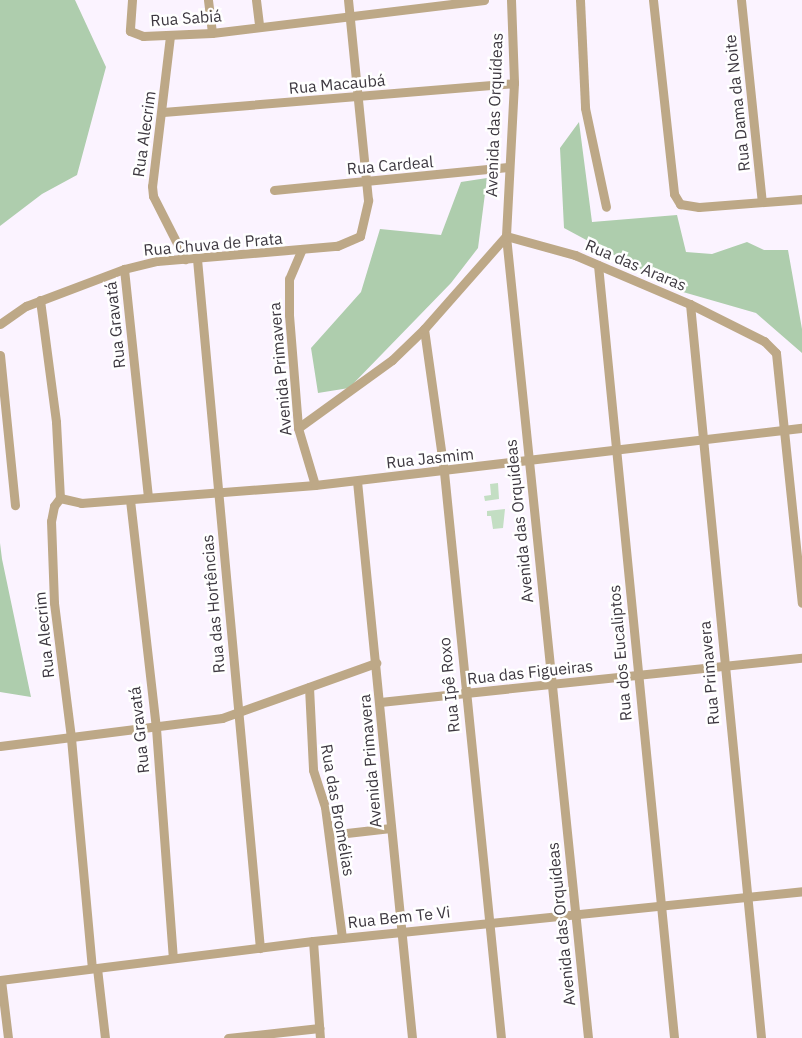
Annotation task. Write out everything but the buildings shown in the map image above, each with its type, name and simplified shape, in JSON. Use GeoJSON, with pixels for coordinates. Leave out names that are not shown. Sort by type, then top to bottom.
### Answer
{"type":"FeatureCollection","features":[{"type":"Feature","properties":{"kind":"street","name":"Rua Sabiá"},"geometry":{"type":"LineString","coordinates":[[132,0],[130,31],[143,36],[212,33],[484,0]]}},
{"type":"Feature","properties":{"kind":"street"},"geometry":{"type":"LineString","coordinates":[[208,0],[212,33]]}},
{"type":"Feature","properties":{"kind":"street"},"geometry":{"type":"LineString","coordinates":[[256,0],[259,26]]}},
{"type":"Feature","properties":{"kind":"street"},"geometry":{"type":"LineString","coordinates":[[348,0],[367,182]]}},
{"type":"Feature","properties":{"kind":"street","name":"Avenida das Orquídeas"},"geometry":{"type":"LineString","coordinates":[[511,0],[514,83],[508,167],[506,236],[588,1038]]}},
{"type":"Feature","properties":{"kind":"street"},"geometry":{"type":"LineString","coordinates":[[580,0],[585,108],[606,207]]}},
{"type":"Feature","properties":{"kind":"street"},"geometry":{"type":"LineString","coordinates":[[653,0],[674,194],[686,207],[802,199]]}},
{"type":"Feature","properties":{"kind":"street","name":"Rua Dama da Noite"},"geometry":{"type":"LineString","coordinates":[[741,0],[762,202]]}},
{"type":"Feature","properties":{"kind":"street","name":"Rua Alecrim"},"geometry":{"type":"LineString","coordinates":[[170,36],[163,112],[152,186],[153,196],[185,259]]}},
{"type":"Feature","properties":{"kind":"street","name":"Rua Macaubá"},"geometry":{"type":"LineString","coordinates":[[163,112],[514,83]]}},
{"type":"Feature","properties":{"kind":"street","name":"Rua Cardeal"},"geometry":{"type":"LineString","coordinates":[[274,190],[508,167]]}},
{"type":"Feature","properties":{"kind":"street","name":"Rua Chuva de Prata"},"geometry":{"type":"LineString","coordinates":[[0,324],[15,311],[124,269],[185,259],[301,251],[352,242],[360,236],[366,217],[367,182]]}},
{"type":"Feature","properties":{"kind":"street"},"geometry":{"type":"LineString","coordinates":[[298,428],[350,394],[424,329],[506,236]]}},
{"type":"Feature","properties":{"kind":"street","name":"Rua das Araras"},"geometry":{"type":"LineString","coordinates":[[506,236],[542,244],[598,265],[690,304],[764,341],[776,353],[802,603]]}},
{"type":"Feature","properties":{"kind":"street","name":"Avenida Primavera"},"geometry":{"type":"LineString","coordinates":[[301,251],[294,263],[288,291],[298,428],[315,485]]}},
{"type":"Feature","properties":{"kind":"street","name":"Rua das Hortências"},"geometry":{"type":"LineString","coordinates":[[197,258],[237,714],[260,948]]}},
{"type":"Feature","properties":{"kind":"street","name":"Rua dos Eucaliptos"},"geometry":{"type":"LineString","coordinates":[[598,265],[659,907],[674,1038]]}},
{"type":"Feature","properties":{"kind":"street","name":"Rua Gravatá"},"geometry":{"type":"LineString","coordinates":[[124,269],[148,497]]}},
{"type":"Feature","properties":{"kind":"street","name":"Rua Alecrim"},"geometry":{"type":"LineString","coordinates":[[40,300],[56,422],[60,498],[52,511],[51,541],[55,612],[71,738],[95,968],[105,1038]]}},
{"type":"Feature","properties":{"kind":"street","name":"Rua Primavera"},"geometry":{"type":"LineString","coordinates":[[690,304],[723,666],[761,1038]]}},
{"type":"Feature","properties":{"kind":"street","name":"Rua Ipê Roxo"},"geometry":{"type":"LineString","coordinates":[[424,329],[444,472],[501,1038]]}},
{"type":"Feature","properties":{"kind":"street"},"geometry":{"type":"LineString","coordinates":[[0,355],[15,505]]}},
{"type":"Feature","properties":{"kind":"street","name":"Rua Jasmim"},"geometry":{"type":"LineString","coordinates":[[60,498],[81,503],[315,485],[444,472],[615,448],[802,428]]}},
{"type":"Feature","properties":{"kind":"street","name":"Avenida Primavera"},"geometry":{"type":"LineString","coordinates":[[357,481],[380,702],[400,932],[412,1038]]}},
{"type":"Feature","properties":{"kind":"street","name":"Rua Gravatá"},"geometry":{"type":"LineString","coordinates":[[130,500],[156,728],[173,957]]}},
{"type":"Feature","properties":{"kind":"street","name":"Rua das Figueiras"},"geometry":{"type":"LineString","coordinates":[[380,702],[552,686],[802,658]]}},
{"type":"Feature","properties":{"kind":"street"},"geometry":{"type":"LineString","coordinates":[[0,746],[156,728],[237,714],[376,663]]}},
{"type":"Feature","properties":{"kind":"street","name":"Rua das Bromélias"},"geometry":{"type":"LineString","coordinates":[[309,687],[313,770],[325,807],[330,835],[342,938]]}},
{"type":"Feature","properties":{"kind":"street"},"geometry":{"type":"LineString","coordinates":[[330,835],[391,828]]}},
{"type":"Feature","properties":{"kind":"street","name":"Rua Bem Te Vi"},"geometry":{"type":"LineString","coordinates":[[1,980],[313,941],[575,916],[802,891]]}},
{"type":"Feature","properties":{"kind":"street"},"geometry":{"type":"LineString","coordinates":[[313,941],[320,1038]]}},
{"type":"Feature","properties":{"kind":"street"},"geometry":{"type":"LineString","coordinates":[[1,980],[8,1038]]}},
{"type":"Feature","properties":{"kind":"street"},"geometry":{"type":"LineString","coordinates":[[228,1038],[261,1036],[319,1028]]}},
{"type":"Feature","properties":{"kind":"green space"},"geometry":{"type":"Polygon","coordinates":[[[0,0],[75,0],[106,67],[77,175],[42,194],[0,226],[0,0]]]}},
{"type":"Feature","properties":{"kind":"green space"},"geometry":{"type":"Polygon","coordinates":[[[579,122],[592,222],[677,215],[686,252],[712,254],[747,242],[764,250],[788,250],[802,329],[802,353],[756,313],[683,292],[564,228],[560,148],[579,122]]]}},
{"type":"Feature","properties":{"kind":"green space"},"geometry":{"type":"Polygon","coordinates":[[[487,178],[478,248],[451,283],[349,388],[318,393],[311,348],[361,292],[380,229],[441,235],[461,182],[487,178]]]}},
{"type":"Feature","properties":{"kind":"green space"},"geometry":{"type":"Polygon","coordinates":[[[498,483],[499,499],[485,501],[484,496],[491,495],[490,484],[498,483]]]}},
{"type":"Feature","properties":{"kind":"green space"},"geometry":{"type":"Polygon","coordinates":[[[505,509],[503,528],[493,529],[491,516],[487,516],[487,511],[505,509]]]}},
{"type":"Feature","properties":{"kind":"green space"},"geometry":{"type":"Polygon","coordinates":[[[0,543],[2,559],[31,697],[0,692],[0,543]]]}}]}
